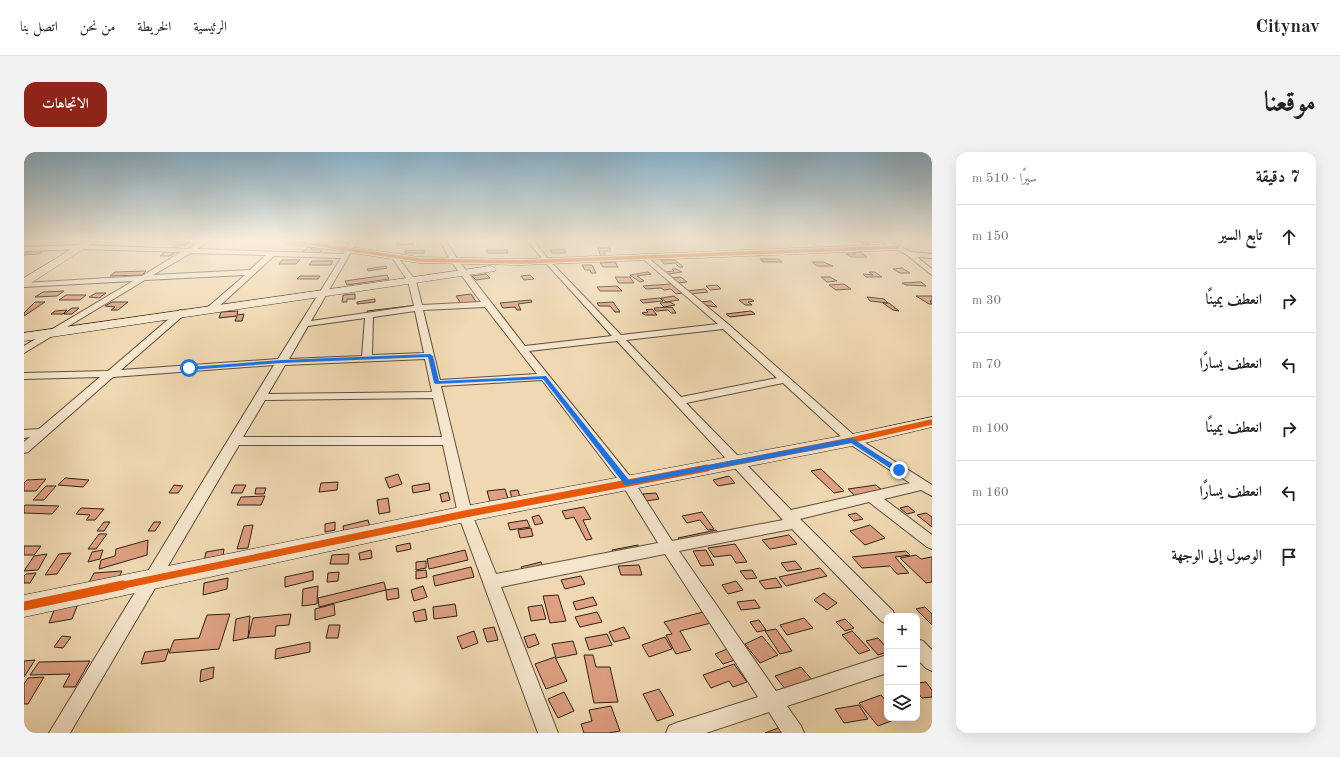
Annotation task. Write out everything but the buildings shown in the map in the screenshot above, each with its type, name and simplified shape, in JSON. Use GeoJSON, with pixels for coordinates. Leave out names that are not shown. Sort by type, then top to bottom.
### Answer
{"type":"FeatureCollection","features":[{"type":"Feature","properties":{"kind":"street"},"geometry":{"type":"LineString","coordinates":[[24,284],[50,267]]}},
{"type":"Feature","properties":{"kind":"street"},"geometry":{"type":"LineString","coordinates":[[24,350],[162,267]]}},
{"type":"Feature","properties":{"kind":"street"},"geometry":{"type":"LineString","coordinates":[[211,309],[257,267]]}},
{"type":"Feature","properties":{"kind":"street"},"geometry":{"type":"LineString","coordinates":[[59,733],[339,267]]}},
{"type":"Feature","properties":{"kind":"street"},"geometry":{"type":"LineString","coordinates":[[402,267],[412,281],[419,308],[465,514],[548,733]]}},
{"type":"Feature","properties":{"kind":"street"},"geometry":{"type":"LineString","coordinates":[[460,267],[628,483],[668,547],[794,733]]}},
{"type":"Feature","properties":{"kind":"street"},"geometry":{"type":"LineString","coordinates":[[24,337],[405,280],[412,281],[465,274],[498,267]]}},
{"type":"Feature","properties":{"kind":"street"},"geometry":{"type":"LineString","coordinates":[[552,267],[735,462],[884,613]]}},
{"type":"Feature","properties":{"kind":"street"},"geometry":{"type":"LineString","coordinates":[[656,267],[725,326],[852,440],[927,488]]}},
{"type":"Feature","properties":{"kind":"street"},"geometry":{"type":"LineString","coordinates":[[24,284],[252,272]]}},
{"type":"Feature","properties":{"kind":"street"},"geometry":{"type":"LineString","coordinates":[[306,324],[419,308],[488,304]]}},
{"type":"Feature","properties":{"kind":"street"},"geometry":{"type":"LineString","coordinates":[[24,449],[181,313]]}},
{"type":"Feature","properties":{"kind":"street"},"geometry":{"type":"LineString","coordinates":[[367,358],[369,315]]}},
{"type":"Feature","properties":{"kind":"street"},"geometry":{"type":"LineString","coordinates":[[523,349],[725,326]]}},
{"type":"Feature","properties":{"kind":"street"},"geometry":{"type":"LineString","coordinates":[[24,376],[111,374],[282,362],[430,356]]}},
{"type":"Feature","properties":{"kind":"street"},"geometry":{"type":"LineString","coordinates":[[261,397],[438,389],[544,377]]}},
{"type":"Feature","properties":{"kind":"street"},"geometry":{"type":"LineString","coordinates":[[678,402],[784,380]]}},
{"type":"Feature","properties":{"kind":"street"},"geometry":{"type":"LineString","coordinates":[[24,606],[150,581],[465,514],[852,440],[932,422]]}},
{"type":"Feature","properties":{"kind":"street"},"geometry":{"type":"LineString","coordinates":[[24,434],[42,433]]}},
{"type":"Feature","properties":{"kind":"street"},"geometry":{"type":"LineString","coordinates":[[234,441],[449,441]]}},
{"type":"Feature","properties":{"kind":"street"},"geometry":{"type":"LineString","coordinates":[[491,582],[668,547],[792,520],[872,497],[927,488]]}},
{"type":"Feature","properties":{"kind":"street"},"geometry":{"type":"LineString","coordinates":[[872,497],[932,543]]}},
{"type":"Feature","properties":{"kind":"street"},"geometry":{"type":"LineString","coordinates":[[676,733],[884,665]]}},
{"type":"Feature","properties":{"kind":"cycle path"},"geometry":{"type":"LineString","coordinates":[[24,606],[465,514],[852,440],[932,422]]}},
{"type":"Feature","properties":{"kind":"route"},"geometry":{"type":"LineString","coordinates":[[189,368],[282,362],[430,356],[436,383],[544,377],[628,483],[852,440],[899,470]]}}]}
